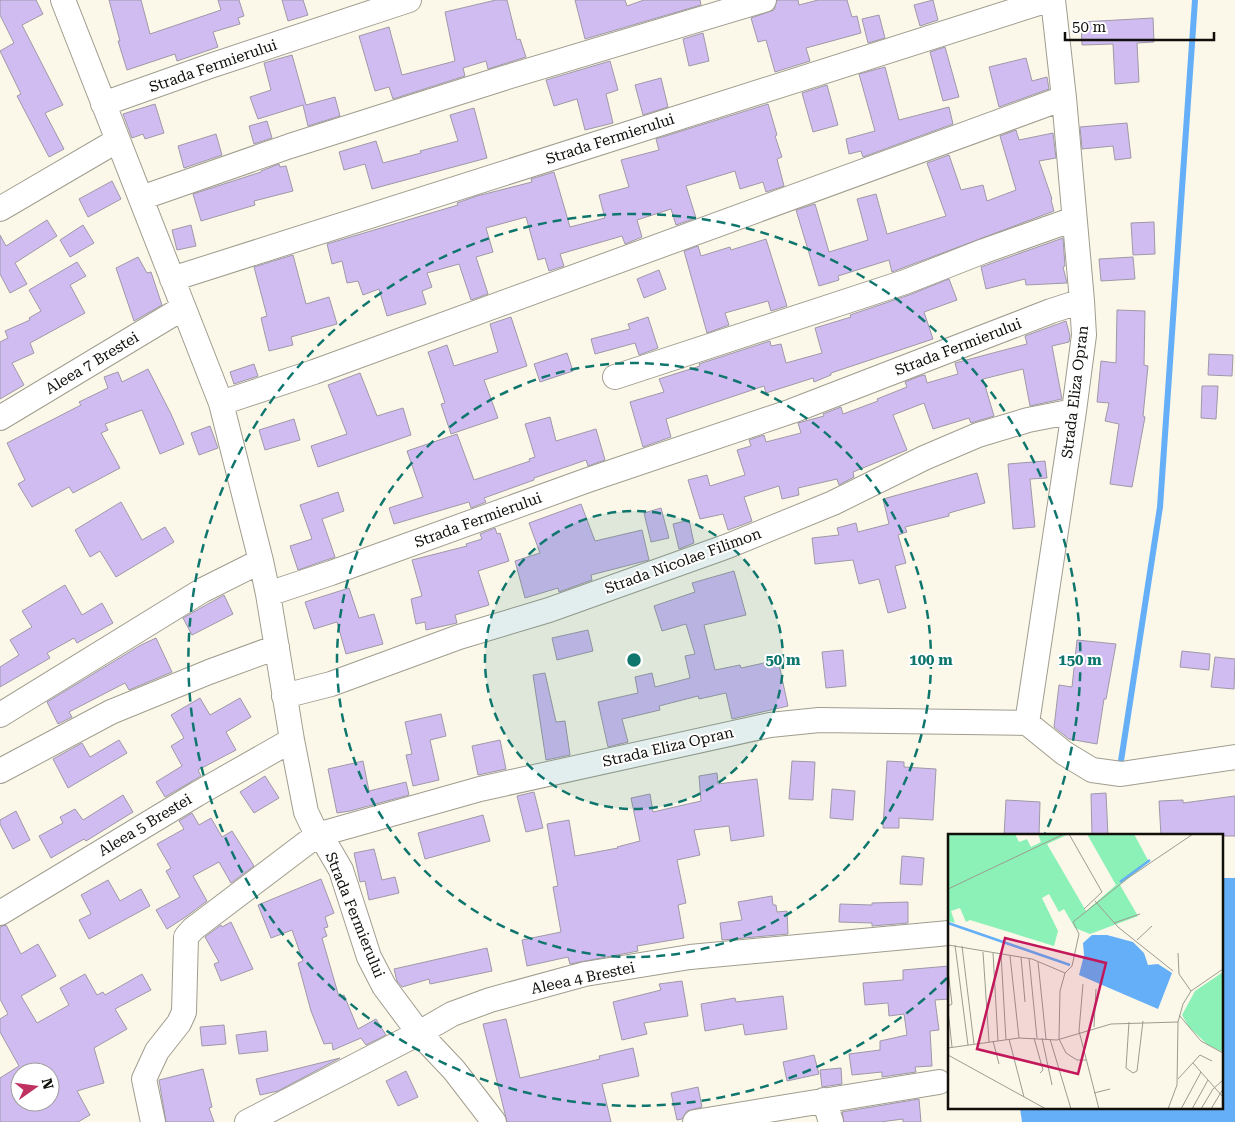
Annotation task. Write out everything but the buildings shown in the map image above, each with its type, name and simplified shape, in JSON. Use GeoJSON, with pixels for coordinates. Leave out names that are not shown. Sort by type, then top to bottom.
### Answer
{"type":"FeatureCollection","features":[{"type":"Feature","properties":{"kind":"street","name":"Strada Fermierului"},"geometry":{"type":"LineString","coordinates":[[63,0],[221,404],[261,560],[306,812],[317,836],[327,846],[341,870],[369,957],[384,986],[419,1033],[454,1070],[494,1122]]}},
{"type":"Feature","properties":{"kind":"street","name":"Strada Fermierului"},"geometry":{"type":"LineString","coordinates":[[103,104],[210,66],[409,0]]}},
{"type":"Feature","properties":{"kind":"street"},"geometry":{"type":"LineString","coordinates":[[141,198],[355,125],[764,0]]}},
{"type":"Feature","properties":{"kind":"street","name":"Strada Fermierului"},"geometry":{"type":"LineString","coordinates":[[172,279],[1048,0]]}},
{"type":"Feature","properties":{"kind":"street","name":"Strada Eliza Opran"},"geometry":{"type":"LineString","coordinates":[[317,836],[480,789],[770,724],[819,720],[1028,723],[1084,335],[1064,98],[1053,0]]}},
{"type":"Feature","properties":{"kind":"street"},"geometry":{"type":"LineString","coordinates":[[221,404],[314,372],[1064,98]]}},
{"type":"Feature","properties":{"kind":"street"},"geometry":{"type":"LineString","coordinates":[[0,209],[118,140]]}},
{"type":"Feature","properties":{"kind":"street"},"geometry":{"type":"LineString","coordinates":[[615,378],[905,282],[1074,219]]}},
{"type":"Feature","properties":{"kind":"street","name":"Strada Fermierului"},"geometry":{"type":"LineString","coordinates":[[268,594],[588,480],[792,411],[1051,311],[1082,301]]}},
{"type":"Feature","properties":{"kind":"street","name":"Aleea 7 Brestei"},"geometry":{"type":"LineString","coordinates":[[0,418],[183,308]]}},
{"type":"Feature","properties":{"kind":"street","name":"Strada Nicolae Filimon"},"geometry":{"type":"LineString","coordinates":[[284,696],[331,684],[459,637],[549,610],[728,546],[834,503],[924,458],[978,435],[1028,420],[1074,411]]}},
{"type":"Feature","properties":{"kind":"street"},"geometry":{"type":"LineString","coordinates":[[0,715],[203,590],[261,560]]}},
{"type":"Feature","properties":{"kind":"street"},"geometry":{"type":"LineString","coordinates":[[0,771],[111,712],[209,672],[278,647]]}},
{"type":"Feature","properties":{"kind":"street"},"geometry":{"type":"LineString","coordinates":[[1028,723],[1064,753],[1092,770],[1121,774],[1235,757]]}},
{"type":"Feature","properties":{"kind":"street","name":"Aleea 5 Brestei"},"geometry":{"type":"LineString","coordinates":[[0,913],[197,794],[292,740]]}},
{"type":"Feature","properties":{"kind":"street"},"geometry":{"type":"LineString","coordinates":[[153,1122],[144,1079],[157,1051],[180,1023],[184,1012],[186,937],[193,928],[317,836]]}},
{"type":"Feature","properties":{"kind":"street","name":"Aleea 4 Brestei"},"geometry":{"type":"LineString","coordinates":[[247,1122],[452,1014],[490,1000],[585,974],[690,957],[948,933]]}},
{"type":"Feature","properties":{"kind":"street"},"geometry":{"type":"LineString","coordinates":[[695,1122],[828,1111],[939,1082]]}},
{"type":"Feature","properties":{"kind":"water"},"geometry":{"type":"Polygon","coordinates":[[[1222,878],[1235,878],[1235,1122],[1022,1122],[1020,1110],[1222,1110],[1222,878]]]}},
{"type":"Feature","properties":{"kind":"waterway"},"geometry":{"type":"LineString","coordinates":[[1121,761],[1160,507],[1195,0]]}}]}
